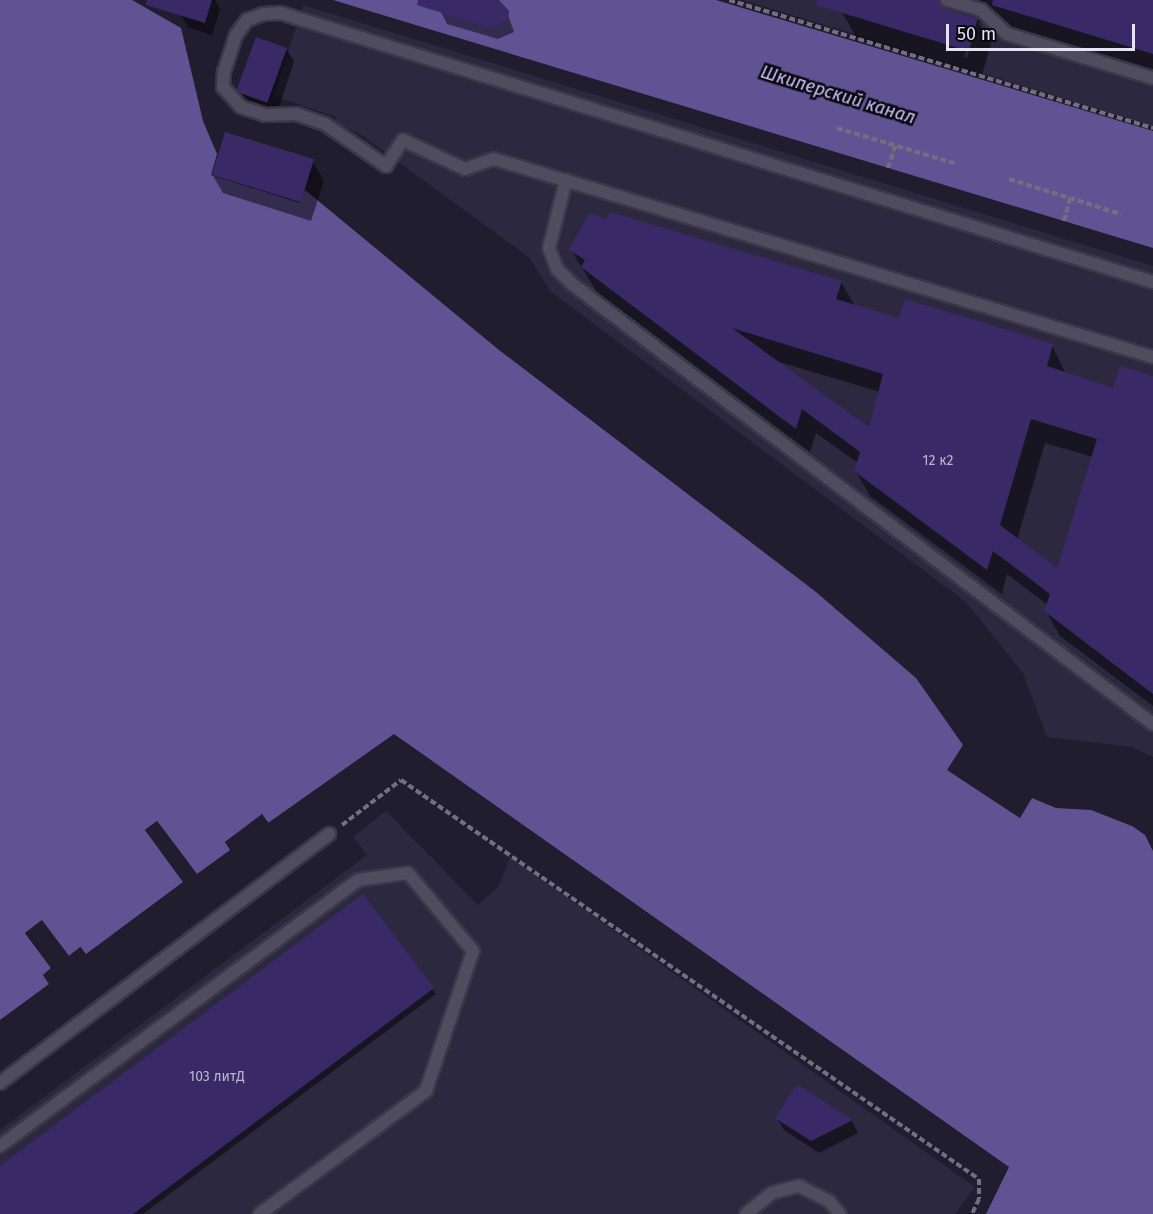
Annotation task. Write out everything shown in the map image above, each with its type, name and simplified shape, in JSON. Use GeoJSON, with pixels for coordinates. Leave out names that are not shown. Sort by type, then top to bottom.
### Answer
{"type":"FeatureCollection","features":[{"type":"Feature","properties":{"kind":"lane"},"geometry":{"type":"LineString","coordinates":[[946,0],[981,10],[1007,34],[1153,78]]}},
{"type":"Feature","properties":{"kind":"lane"},"geometry":{"type":"LineString","coordinates":[[1153,282],[301,18],[263,14],[247,21],[236,35],[223,87],[229,98],[241,107],[265,115],[296,114],[325,124],[386,166],[403,140],[465,169],[494,159],[1153,357]]}},
{"type":"Feature","properties":{"kind":"lane"},"geometry":{"type":"LineString","coordinates":[[566,180],[549,249],[557,269],[572,284],[1153,724]]}},
{"type":"Feature","properties":{"kind":"lane"},"geometry":{"type":"LineString","coordinates":[[0,1083],[329,834]]}},
{"type":"Feature","properties":{"kind":"lane"},"geometry":{"type":"LineString","coordinates":[[0,1146],[358,880],[408,873],[473,951],[426,1091],[260,1214]]}},
{"type":"Feature","properties":{"kind":"lane"},"geometry":{"type":"LineString","coordinates":[[746,1214],[772,1193],[800,1185],[829,1201],[840,1214]]}},
{"type":"Feature","properties":{"kind":"path"},"geometry":{"type":"LineString","coordinates":[[729,0],[1153,128]]}},
{"type":"Feature","properties":{"kind":"path"},"geometry":{"type":"LineString","coordinates":[[837,128],[954,164]]}},
{"type":"Feature","properties":{"kind":"path"},"geometry":{"type":"LineString","coordinates":[[888,168],[895,146]]}},
{"type":"Feature","properties":{"kind":"path"},"geometry":{"type":"LineString","coordinates":[[1008,178],[1121,214]]}},
{"type":"Feature","properties":{"kind":"path"},"geometry":{"type":"LineString","coordinates":[[1064,221],[1070,198]]}},
{"type":"Feature","properties":{"kind":"path"},"geometry":{"type":"LineString","coordinates":[[329,834],[401,780],[979,1179],[979,1198],[972,1214]]}},
{"type":"Feature","properties":{"kind":"shaded area"},"geometry":{"type":"Polygon","coordinates":[[[743,0],[1153,0],[1153,126],[1120,116],[743,0]]]}},
{"type":"Feature","properties":{"kind":"shaded area"},"geometry":{"type":"Polygon","coordinates":[[[303,5],[1153,266],[1153,757],[1132,747],[1047,737],[1023,673],[966,602],[550,291],[530,258],[360,134],[334,122],[336,117],[274,96],[303,5]]]}},
{"type":"Feature","properties":{"kind":"shaded area"},"geometry":{"type":"Polygon","coordinates":[[[386,811],[478,905],[499,886],[510,857],[975,1187],[955,1214],[0,1214],[0,1130],[367,855],[353,837],[386,811]]]}},
{"type":"Feature","properties":{"kind":"water"},"geometry":{"type":"Polygon","coordinates":[[[0,0],[132,0],[181,28],[203,121],[217,154],[211,175],[300,203],[305,190],[499,350],[816,592],[916,678],[963,745],[947,770],[1020,818],[1032,798],[1056,808],[1091,810],[1132,826],[1145,835],[1153,851],[1153,1214],[986,1214],[1009,1167],[394,734],[268,823],[262,815],[225,842],[230,850],[197,874],[157,821],[145,830],[183,882],[86,954],[80,947],[69,956],[41,921],[25,933],[51,968],[43,975],[49,984],[0,1020],[0,0]]]}},
{"type":"Feature","properties":{"kind":"water","name":"Шкиперский канал"},"geometry":{"type":"Polygon","coordinates":[[[333,0],[716,0],[1153,131],[1153,248],[333,0]]]}},
{"type":"Feature","properties":{"kind":"pier"},"geometry":{"type":"Polygon","coordinates":[[[262,814],[270,825],[261,819],[229,843],[232,852],[225,842],[262,814]]]}},
{"type":"Feature","properties":{"kind":"pier"},"geometry":{"type":"Polygon","coordinates":[[[157,821],[194,870],[156,825],[149,831],[185,884],[145,830],[157,821]]]}},
{"type":"Feature","properties":{"kind":"pier"},"geometry":{"type":"Polygon","coordinates":[[[42,920],[69,956],[81,947],[87,957],[80,951],[67,958],[41,925],[29,934],[54,967],[47,975],[51,986],[43,975],[51,968],[25,933],[42,920]]]}},
{"type":"Feature","properties":{"kind":"building"},"geometry":{"type":"Polygon","coordinates":[[[147,0],[212,0],[205,23],[146,5],[147,0]]]}},
{"type":"Feature","properties":{"kind":"building"},"geometry":{"type":"Polygon","coordinates":[[[418,0],[499,0],[509,11],[508,20],[490,28],[417,5],[418,0]]]}},
{"type":"Feature","properties":{"kind":"building"},"geometry":{"type":"Polygon","coordinates":[[[817,0],[939,0],[944,8],[978,18],[968,51],[816,5],[817,0]]]}},
{"type":"Feature","properties":{"kind":"building"},"geometry":{"type":"Polygon","coordinates":[[[993,0],[1153,0],[1153,54],[992,5],[993,0]]]}},
{"type":"Feature","properties":{"kind":"building"},"geometry":{"type":"Polygon","coordinates":[[[256,37],[287,48],[267,103],[236,92],[256,37]]]}},
{"type":"Feature","properties":{"kind":"building"},"geometry":{"type":"Polygon","coordinates":[[[225,132],[314,159],[301,202],[212,175],[225,132]]]}},
{"type":"Feature","properties":{"kind":"building"},"geometry":{"type":"Polygon","coordinates":[[[610,212],[842,281],[836,299],[899,318],[905,299],[1053,344],[1047,366],[1113,388],[1120,366],[1153,376],[1153,694],[1044,611],[1050,594],[993,551],[987,570],[854,471],[860,452],[802,409],[796,429],[581,267],[585,260],[569,250],[589,213],[606,219],[610,212]],[[732,328],[869,427],[883,374],[732,328]],[[1031,419],[1000,525],[1057,568],[1097,439],[1031,419]]]}},
{"type":"Feature","properties":{"kind":"building"},"geometry":{"type":"Polygon","coordinates":[[[363,894],[434,988],[133,1214],[0,1214],[0,1166],[363,894]]]}},
{"type":"Feature","properties":{"kind":"building"},"geometry":{"type":"Polygon","coordinates":[[[797,1084],[853,1120],[811,1141],[775,1118],[797,1084]]]}}]}
